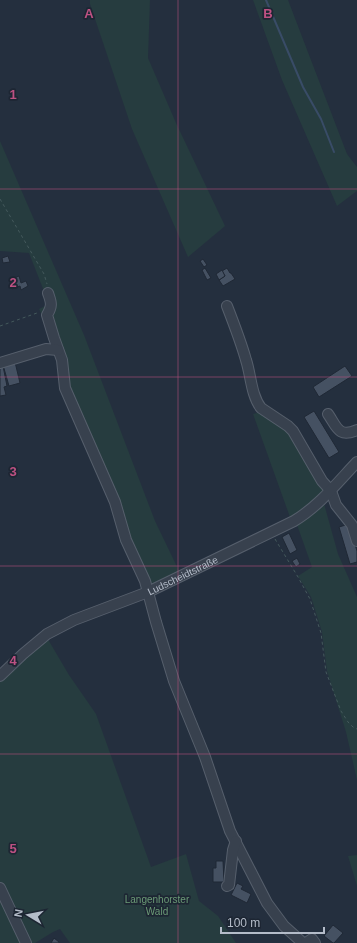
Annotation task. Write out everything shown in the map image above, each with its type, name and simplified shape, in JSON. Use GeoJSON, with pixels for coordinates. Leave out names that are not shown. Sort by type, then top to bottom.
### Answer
{"type":"FeatureCollection","features":[{"type":"Feature","properties":{"kind":"street"},"geometry":{"type":"LineString","coordinates":[[48,292],[51,301],[51,309],[47,315],[62,360],[65,388],[115,502],[126,540],[145,581],[174,681],[205,757],[230,830],[267,903],[284,926],[305,943],[312,939],[315,943]]}},
{"type":"Feature","properties":{"kind":"street"},"geometry":{"type":"LineString","coordinates":[[227,306],[246,361],[258,404],[261,408],[293,431],[322,481],[331,492],[336,504],[355,524],[357,541]]}},
{"type":"Feature","properties":{"kind":"street"},"geometry":{"type":"LineString","coordinates":[[0,364],[46,349],[58,350]]}},
{"type":"Feature","properties":{"kind":"street"},"geometry":{"type":"LineString","coordinates":[[328,414],[339,431],[345,433],[357,430]]}},
{"type":"Feature","properties":{"kind":"street","name":"Ludscheidtstraße"},"geometry":{"type":"LineString","coordinates":[[0,676],[46,634],[74,620],[148,592],[303,515],[331,492],[357,462]]}},
{"type":"Feature","properties":{"kind":"street"},"geometry":{"type":"LineString","coordinates":[[227,886],[229,885],[236,841]]}},
{"type":"Feature","properties":{"kind":"street"},"geometry":{"type":"LineString","coordinates":[[0,888],[26,943]]}},
{"type":"Feature","properties":{"kind":"path"},"geometry":{"type":"LineString","coordinates":[[0,199],[44,274],[48,292]]}},
{"type":"Feature","properties":{"kind":"path"},"geometry":{"type":"LineString","coordinates":[[0,326],[37,313],[47,315]]}},
{"type":"Feature","properties":{"kind":"path"},"geometry":{"type":"LineString","coordinates":[[270,532],[310,599],[322,633],[326,672],[341,711],[348,722],[357,729]]}},
{"type":"Feature","properties":{"kind":"green space"},"geometry":{"type":"Polygon","coordinates":[[[90,0],[150,0],[148,58],[176,123],[225,226],[188,257],[132,129],[90,4],[90,0]]]}},
{"type":"Feature","properties":{"kind":"green space"},"geometry":{"type":"Polygon","coordinates":[[[253,0],[288,0],[347,154],[357,167],[357,191],[337,206],[282,80],[253,0]]]}},
{"type":"Feature","properties":{"kind":"green space"},"geometry":{"type":"Polygon","coordinates":[[[0,141],[84,335],[155,521],[181,575],[150,590],[74,403],[64,360],[39,309],[49,304],[29,253],[0,251],[0,141]]]}},
{"type":"Feature","properties":{"kind":"green space"},"geometry":{"type":"Polygon","coordinates":[[[264,411],[286,426],[328,491],[291,520],[253,414],[264,411]]]}},
{"type":"Feature","properties":{"kind":"green space"},"geometry":{"type":"Polygon","coordinates":[[[323,500],[338,554],[357,597],[357,780],[346,732],[327,671],[322,632],[311,597],[298,576],[312,567],[296,522],[323,500]]]}},
{"type":"Feature","properties":{"kind":"green space","name":"Langenhorster Wald"},"geometry":{"type":"Polygon","coordinates":[[[46,636],[69,675],[96,714],[151,867],[186,854],[199,901],[218,916],[236,943],[70,943],[60,929],[35,943],[27,943],[0,883],[0,679],[46,636]]]}},
{"type":"Feature","properties":{"kind":"green space"},"geometry":{"type":"Polygon","coordinates":[[[357,855],[357,886],[348,856],[357,855]]]}},
{"type":"Feature","properties":{"kind":"green space"},"geometry":{"type":"Polygon","coordinates":[[[0,891],[25,943],[0,943],[0,891]]]}},
{"type":"Feature","properties":{"kind":"building"},"geometry":{"type":"Polygon","coordinates":[[[8,256],[10,262],[3,263],[2,258],[8,256]]]}},
{"type":"Feature","properties":{"kind":"building"},"geometry":{"type":"Polygon","coordinates":[[[203,259],[207,265],[204,267],[200,261],[203,259]]]}},
{"type":"Feature","properties":{"kind":"building"},"geometry":{"type":"Polygon","coordinates":[[[205,268],[211,278],[207,280],[202,270],[205,268]]]}},
{"type":"Feature","properties":{"kind":"building"},"geometry":{"type":"Polygon","coordinates":[[[227,268],[235,279],[223,286],[219,280],[225,276],[222,271],[227,268]]]}},
{"type":"Feature","properties":{"kind":"building"},"geometry":{"type":"Polygon","coordinates":[[[222,270],[225,276],[219,280],[216,274],[222,270]]]}},
{"type":"Feature","properties":{"kind":"building"},"geometry":{"type":"Polygon","coordinates":[[[19,276],[21,283],[26,281],[28,286],[21,290],[20,286],[12,289],[9,280],[19,276]]]}},
{"type":"Feature","properties":{"kind":"building"},"geometry":{"type":"Polygon","coordinates":[[[15,362],[20,383],[9,386],[3,365],[15,362]]]}},
{"type":"Feature","properties":{"kind":"building"},"geometry":{"type":"Polygon","coordinates":[[[3,366],[7,386],[4,387],[6,395],[0,396],[0,367],[3,366]]]}},
{"type":"Feature","properties":{"kind":"building"},"geometry":{"type":"Polygon","coordinates":[[[345,366],[352,376],[319,397],[313,387],[345,366]]]}},
{"type":"Feature","properties":{"kind":"building"},"geometry":{"type":"Polygon","coordinates":[[[314,411],[339,452],[329,458],[304,417],[314,411]]]}},
{"type":"Feature","properties":{"kind":"building"},"geometry":{"type":"Polygon","coordinates":[[[349,524],[357,551],[357,562],[350,564],[339,527],[349,524]]]}},
{"type":"Feature","properties":{"kind":"building"},"geometry":{"type":"Polygon","coordinates":[[[289,533],[297,550],[290,554],[282,537],[289,533]]]}},
{"type":"Feature","properties":{"kind":"building"},"geometry":{"type":"Polygon","coordinates":[[[297,558],[300,564],[296,567],[292,561],[297,558]]]}},
{"type":"Feature","properties":{"kind":"building"},"geometry":{"type":"Polygon","coordinates":[[[216,861],[223,861],[224,882],[213,882],[213,868],[216,868],[216,861]]]}},
{"type":"Feature","properties":{"kind":"building"},"geometry":{"type":"Polygon","coordinates":[[[237,883],[243,886],[241,889],[251,894],[247,903],[231,895],[237,883]]]}},
{"type":"Feature","properties":{"kind":"building"},"geometry":{"type":"Polygon","coordinates":[[[333,925],[343,933],[334,943],[324,936],[333,925]]]}},
{"type":"Feature","properties":{"kind":"building"},"geometry":{"type":"Polygon","coordinates":[[[54,938],[59,942],[59,943],[51,943],[54,938]]]}},
{"type":"Feature","properties":{"kind":"waterway"},"geometry":{"type":"LineString","coordinates":[[266,0],[303,87],[321,119],[334,152]]}}]}
